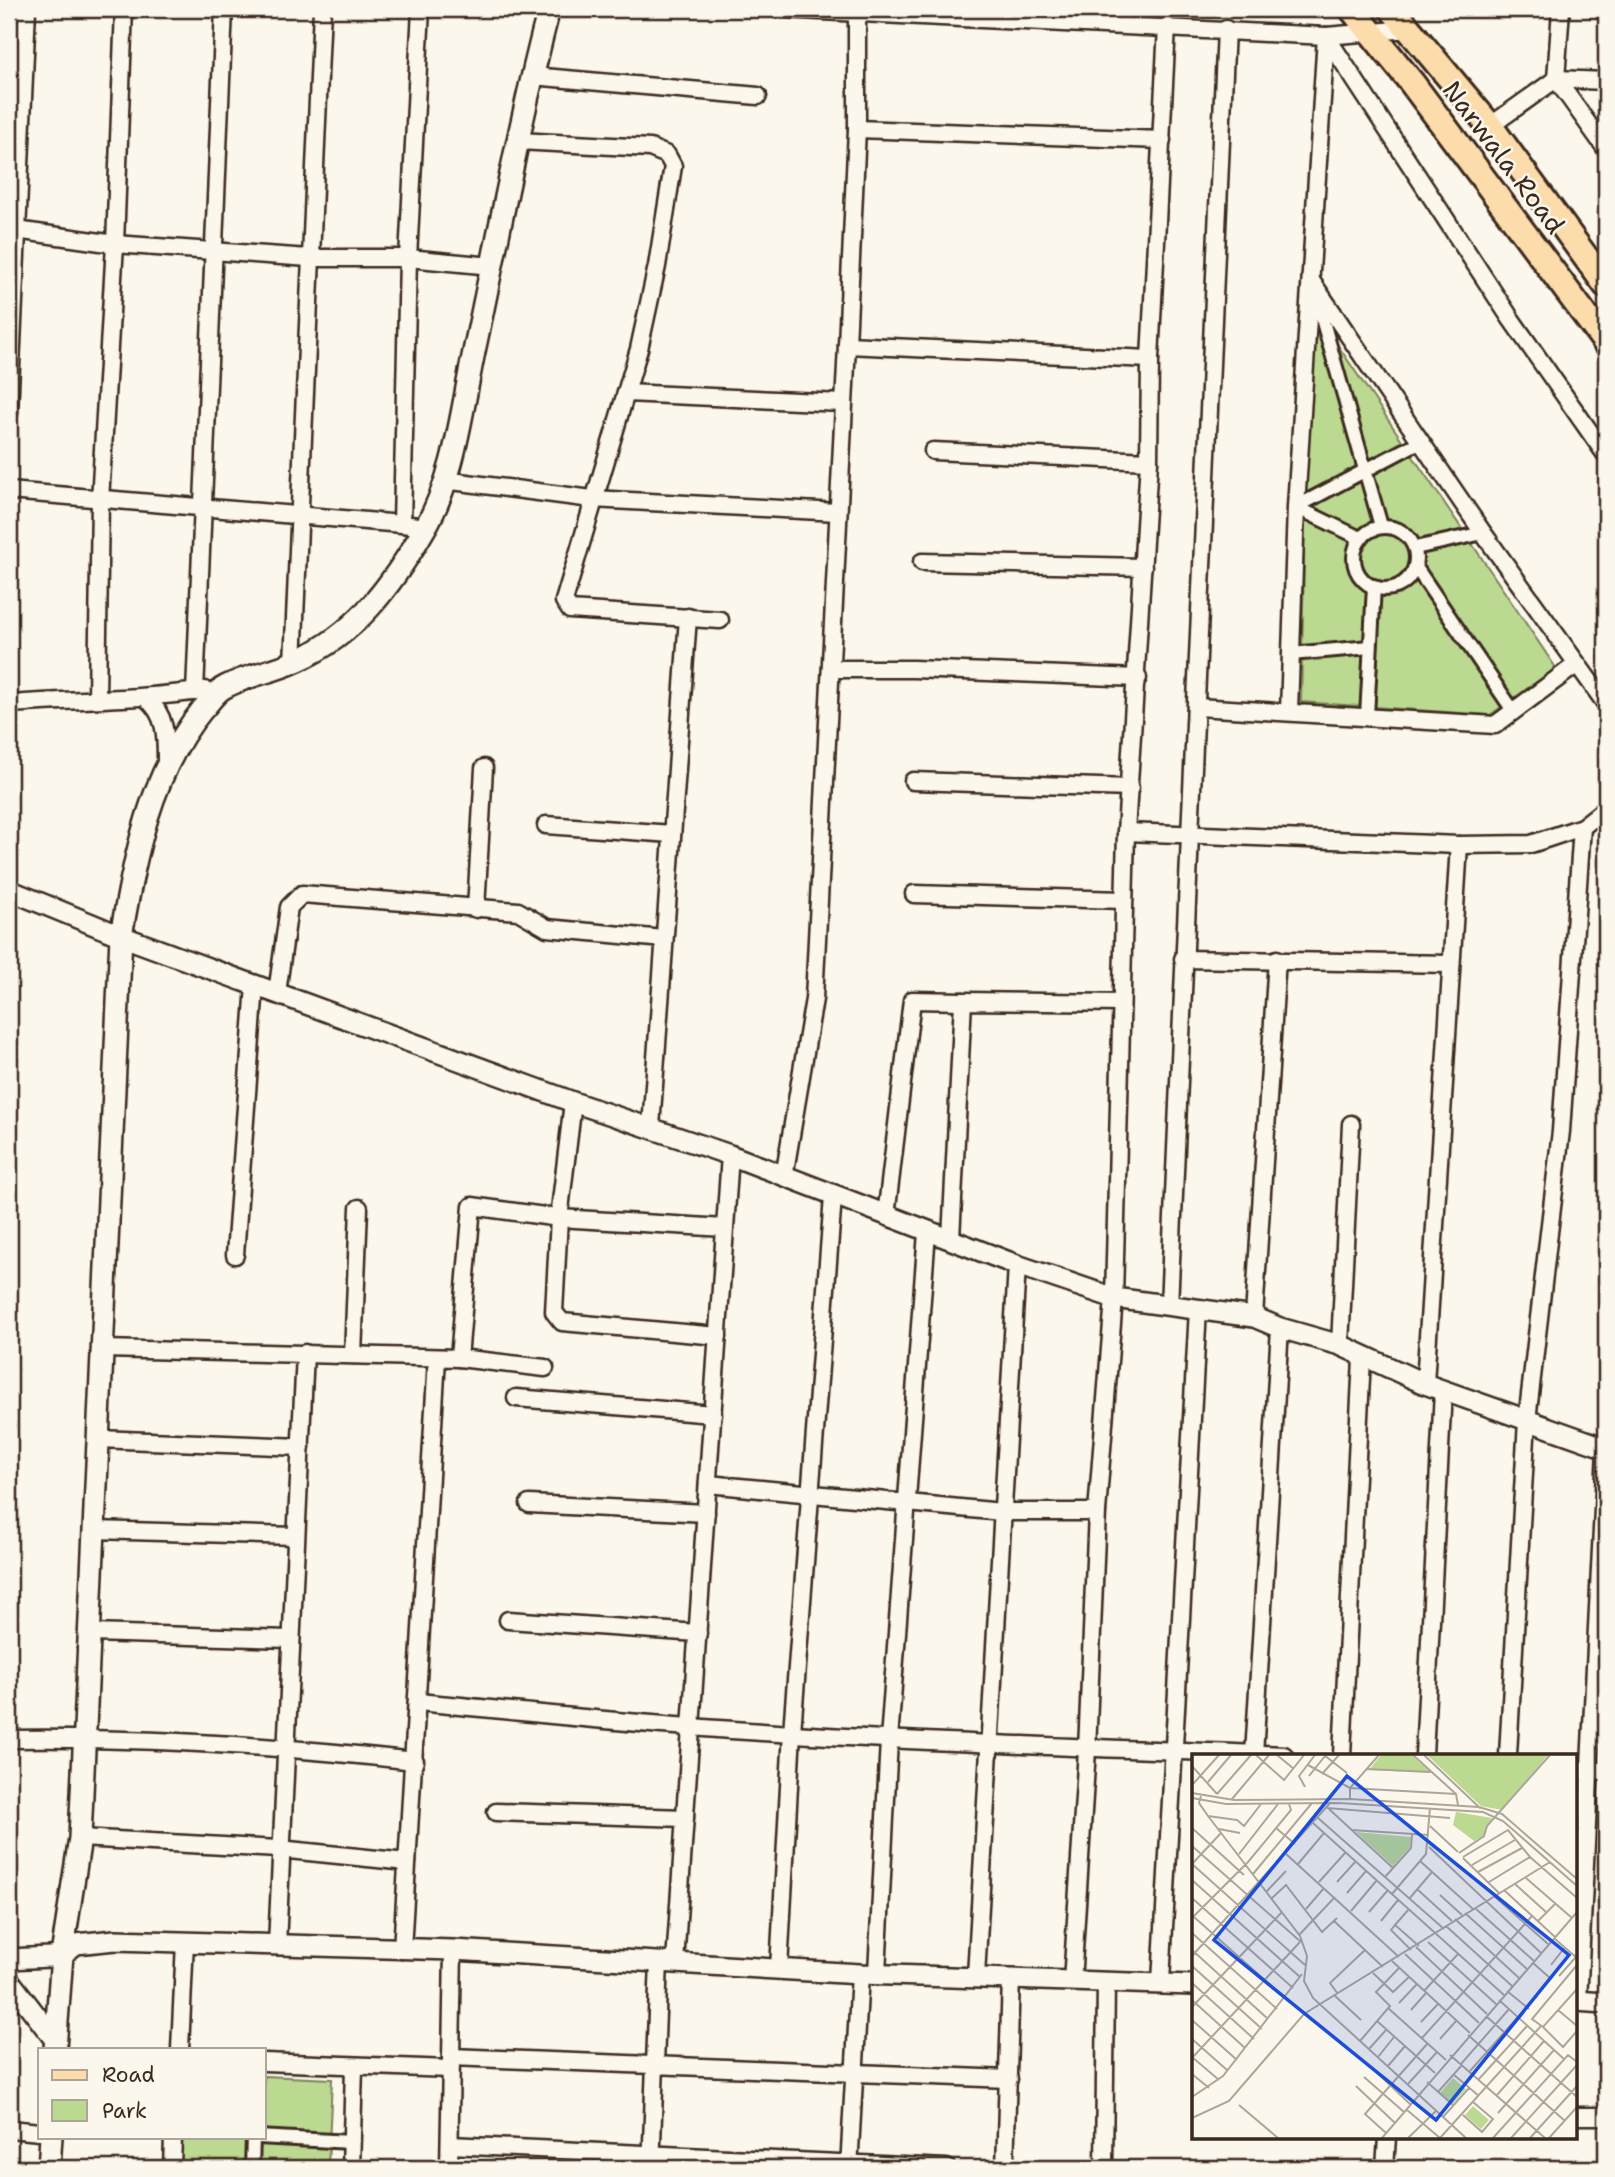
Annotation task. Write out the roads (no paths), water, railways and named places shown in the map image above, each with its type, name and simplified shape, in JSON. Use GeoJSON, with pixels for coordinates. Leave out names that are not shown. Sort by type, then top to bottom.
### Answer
{"type":"FeatureCollection","features":[{"type":"Feature","properties":{"kind":"main road"},"geometry":{"type":"LineString","coordinates":[[55,2045],[62,1955],[80,1838],[121,936],[133,869],[166,763],[187,728],[223,688],[293,663],[325,648],[351,629],[390,583],[426,527],[458,433],[518,141],[549,9]]}},
{"type":"Feature","properties":{"kind":"main road","name":"Narwala Road"},"geometry":{"type":"LineString","coordinates":[[1352,9],[1606,344]]}},
{"type":"Feature","properties":{"kind":"main road","name":"Narwala Road"},"geometry":{"type":"LineString","coordinates":[[1392,9],[1490,127],[1606,285]]}},
{"type":"Feature","properties":{"kind":"main road"},"geometry":{"type":"LineString","coordinates":[[49,2168],[51,2138]]}},
{"type":"Feature","properties":{"kind":"street"},"geometry":{"type":"LineString","coordinates":[[9,412],[14,230],[27,9]]}},
{"type":"Feature","properties":{"kind":"street"},"geometry":{"type":"LineString","coordinates":[[97,698],[100,500],[115,244],[124,9]]}},
{"type":"Feature","properties":{"kind":"street"},"geometry":{"type":"LineString","coordinates":[[195,692],[212,249],[225,9]]}},
{"type":"Feature","properties":{"kind":"street"},"geometry":{"type":"LineString","coordinates":[[293,663],[309,258],[323,9]]}},
{"type":"Feature","properties":{"kind":"street"},"geometry":{"type":"LineString","coordinates":[[402,524],[408,258],[421,9]]}},
{"type":"Feature","properties":{"kind":"street"},"geometry":{"type":"LineString","coordinates":[[780,9],[857,14],[959,13],[1326,36],[1409,29]]}},
{"type":"Feature","properties":{"kind":"street"},"geometry":{"type":"LineString","coordinates":[[1561,9],[1556,79],[1606,149]]}},
{"type":"Feature","properties":{"kind":"street"},"geometry":{"type":"LineString","coordinates":[[784,1177],[814,999],[832,669],[842,402],[847,345],[856,129],[857,14]]}},
{"type":"Feature","properties":{"kind":"street"},"geometry":{"type":"LineString","coordinates":[[1072,1982],[1087,1750],[1097,1512],[1114,1298],[1126,832],[1138,678],[1149,461],[1150,359],[1167,26]]}},
{"type":"Feature","properties":{"kind":"street"},"geometry":{"type":"LineString","coordinates":[[1169,1306],[1226,29]]}},
{"type":"Feature","properties":{"kind":"street"},"geometry":{"type":"LineString","coordinates":[[1289,710],[1296,507],[1326,36]]}},
{"type":"Feature","properties":{"kind":"street"},"geometry":{"type":"LineString","coordinates":[[1326,36],[1511,319],[1606,455]]}},
{"type":"Feature","properties":{"kind":"street"},"geometry":{"type":"LineString","coordinates":[[532,76],[758,96]]}},
{"type":"Feature","properties":{"kind":"street"},"geometry":{"type":"LineString","coordinates":[[1490,127],[1556,79],[1606,81]]}},
{"type":"Feature","properties":{"kind":"street"},"geometry":{"type":"LineString","coordinates":[[856,129],[1162,140]]}},
{"type":"Feature","properties":{"kind":"street"},"geometry":{"type":"LineString","coordinates":[[518,141],[650,148],[667,155],[673,166],[657,266],[626,393],[592,499],[564,601],[570,610],[720,620]]}},
{"type":"Feature","properties":{"kind":"street"},"geometry":{"type":"LineString","coordinates":[[14,230],[115,244],[309,258],[408,258],[492,265]]}},
{"type":"Feature","properties":{"kind":"street"},"geometry":{"type":"LineString","coordinates":[[1312,282],[1483,533],[1606,704]]}},
{"type":"Feature","properties":{"kind":"street"},"geometry":{"type":"LineString","coordinates":[[1312,282],[1363,471],[1381,526]]}},
{"type":"Feature","properties":{"kind":"street"},"geometry":{"type":"LineString","coordinates":[[847,345],[1150,359]]}},
{"type":"Feature","properties":{"kind":"street"},"geometry":{"type":"LineString","coordinates":[[626,393],[842,402]]}},
{"type":"Feature","properties":{"kind":"street"},"geometry":{"type":"LineString","coordinates":[[1296,507],[1421,441]]}},
{"type":"Feature","properties":{"kind":"street"},"geometry":{"type":"LineString","coordinates":[[933,451],[1149,461]]}},
{"type":"Feature","properties":{"kind":"street"},"geometry":{"type":"LineString","coordinates":[[444,480],[592,499],[838,512]]}},
{"type":"Feature","properties":{"kind":"street"},"geometry":{"type":"LineString","coordinates":[[9,491],[426,527]]}},
{"type":"Feature","properties":{"kind":"street"},"geometry":{"type":"LineString","coordinates":[[1296,507],[1360,538]]}},
{"type":"Feature","properties":{"kind":"street"},"geometry":{"type":"LineString","coordinates":[[1381,526],[1405,532],[1418,554],[1411,578],[1390,591],[1366,584],[1353,562],[1360,538],[1381,526]]}},
{"type":"Feature","properties":{"kind":"street"},"geometry":{"type":"LineString","coordinates":[[1415,548],[1483,533]]}},
{"type":"Feature","properties":{"kind":"street"},"geometry":{"type":"LineString","coordinates":[[922,562],[1143,567]]}},
{"type":"Feature","properties":{"kind":"street"},"geometry":{"type":"LineString","coordinates":[[1415,566],[1514,712]]}},
{"type":"Feature","properties":{"kind":"street"},"geometry":{"type":"LineString","coordinates":[[1367,716],[1374,586]]}},
{"type":"Feature","properties":{"kind":"street"},"geometry":{"type":"LineString","coordinates":[[651,1127],[688,617]]}},
{"type":"Feature","properties":{"kind":"street"},"geometry":{"type":"LineString","coordinates":[[1291,654],[1370,647]]}},
{"type":"Feature","properties":{"kind":"street"},"geometry":{"type":"LineString","coordinates":[[1196,707],[1289,710],[1495,725],[1577,664]]}},
{"type":"Feature","properties":{"kind":"street"},"geometry":{"type":"LineString","coordinates":[[832,669],[1138,678]]}},
{"type":"Feature","properties":{"kind":"street"},"geometry":{"type":"LineString","coordinates":[[9,704],[97,698],[146,698],[223,688]]}},
{"type":"Feature","properties":{"kind":"street"},"geometry":{"type":"LineString","coordinates":[[146,698],[154,705],[164,725],[166,763]]}},
{"type":"Feature","properties":{"kind":"street"},"geometry":{"type":"LineString","coordinates":[[476,909],[484,768]]}},
{"type":"Feature","properties":{"kind":"street"},"geometry":{"type":"LineString","coordinates":[[913,781],[1130,788]]}},
{"type":"Feature","properties":{"kind":"street"},"geometry":{"type":"LineString","coordinates":[[1126,832],[1459,845],[1531,844],[1582,827],[1606,808]]}},
{"type":"Feature","properties":{"kind":"street"},"geometry":{"type":"LineString","coordinates":[[546,825],[672,834]]}},
{"type":"Feature","properties":{"kind":"street"},"geometry":{"type":"LineString","coordinates":[[1508,1754],[1527,1420],[1561,1131],[1582,827]]}},
{"type":"Feature","properties":{"kind":"street"},"geometry":{"type":"LineString","coordinates":[[1424,1754],[1450,964],[1459,845]]}},
{"type":"Feature","properties":{"kind":"street"},"geometry":{"type":"LineString","coordinates":[[9,890],[121,936],[573,1102],[730,1156],[1017,1265],[1114,1298],[1254,1317],[1280,1328],[1340,1345],[1362,1358],[1434,1387],[1606,1449],[1599,1771],[1577,2001],[1606,2003]]}},
{"type":"Feature","properties":{"kind":"street"},"geometry":{"type":"LineString","coordinates":[[277,993],[289,907],[302,894],[519,911],[547,928],[664,939]]}},
{"type":"Feature","properties":{"kind":"street"},"geometry":{"type":"LineString","coordinates":[[914,894],[1124,900]]}},
{"type":"Feature","properties":{"kind":"street"},"geometry":{"type":"LineString","coordinates":[[1183,959],[1450,964]]}},
{"type":"Feature","properties":{"kind":"street"},"geometry":{"type":"LineString","coordinates":[[1254,1317],[1277,959]]}},
{"type":"Feature","properties":{"kind":"street"},"geometry":{"type":"LineString","coordinates":[[234,1255],[254,985]]}},
{"type":"Feature","properties":{"kind":"street"},"geometry":{"type":"LineString","coordinates":[[886,1216],[912,1000],[1120,1003]]}},
{"type":"Feature","properties":{"kind":"street"},"geometry":{"type":"LineString","coordinates":[[951,1239],[963,1001]]}},
{"type":"Feature","properties":{"kind":"street"},"geometry":{"type":"LineString","coordinates":[[573,1102],[559,1218],[554,1312],[562,1322],[718,1336]]}},
{"type":"Feature","properties":{"kind":"street"},"geometry":{"type":"LineString","coordinates":[[1340,1345],[1351,1124]]}},
{"type":"Feature","properties":{"kind":"street"},"geometry":{"type":"LineString","coordinates":[[651,2161],[653,2063],[685,1818],[730,1156]]}},
{"type":"Feature","properties":{"kind":"street"},"geometry":{"type":"LineString","coordinates":[[779,1969],[792,1732],[833,1197]]}},
{"type":"Feature","properties":{"kind":"street"},"geometry":{"type":"LineString","coordinates":[[458,1358],[472,1206],[559,1218],[725,1228]]}},
{"type":"Feature","properties":{"kind":"street"},"geometry":{"type":"LineString","coordinates":[[353,1355],[359,1208]]}},
{"type":"Feature","properties":{"kind":"street"},"geometry":{"type":"LineString","coordinates":[[849,2166],[854,2072],[868,1973],[889,1740],[927,1232]]}},
{"type":"Feature","properties":{"kind":"street"},"geometry":{"type":"LineString","coordinates":[[976,1976],[1017,1265]]}},
{"type":"Feature","properties":{"kind":"street"},"geometry":{"type":"LineString","coordinates":[[1161,1982],[1198,1309]]}},
{"type":"Feature","properties":{"kind":"street"},"geometry":{"type":"LineString","coordinates":[[1254,1754],[1280,1328]]}},
{"type":"Feature","properties":{"kind":"street"},"geometry":{"type":"LineString","coordinates":[[104,1349],[458,1358],[545,1368]]}},
{"type":"Feature","properties":{"kind":"street"},"geometry":{"type":"LineString","coordinates":[[277,1945],[279,1849],[305,1353]]}},
{"type":"Feature","properties":{"kind":"street"},"geometry":{"type":"LineString","coordinates":[[402,1950],[438,1358]]}},
{"type":"Feature","properties":{"kind":"street"},"geometry":{"type":"LineString","coordinates":[[1342,1754],[1362,1358]]}},
{"type":"Feature","properties":{"kind":"street"},"geometry":{"type":"LineString","coordinates":[[516,1398],[713,1414]]}},
{"type":"Feature","properties":{"kind":"street"},"geometry":{"type":"LineString","coordinates":[[98,1439],[301,1447]]}},
{"type":"Feature","properties":{"kind":"street"},"geometry":{"type":"LineString","coordinates":[[708,1484],[1002,1512],[1097,1512]]}},
{"type":"Feature","properties":{"kind":"street"},"geometry":{"type":"LineString","coordinates":[[529,1504],[706,1513]]}},
{"type":"Feature","properties":{"kind":"street"},"geometry":{"type":"LineString","coordinates":[[94,1530],[294,1536]]}},
{"type":"Feature","properties":{"kind":"street"},"geometry":{"type":"LineString","coordinates":[[508,1620],[698,1633]]}},
{"type":"Feature","properties":{"kind":"street"},"geometry":{"type":"LineString","coordinates":[[91,1633],[290,1639]]}},
{"type":"Feature","properties":{"kind":"street"},"geometry":{"type":"LineString","coordinates":[[417,1702],[692,1728],[1087,1750],[1172,1749],[1240,1754]]}},
{"type":"Feature","properties":{"kind":"street"},"geometry":{"type":"LineString","coordinates":[[9,1740],[85,1738],[286,1747],[415,1761]]}},
{"type":"Feature","properties":{"kind":"street"},"geometry":{"type":"LineString","coordinates":[[1576,1770],[1599,1771]]}},
{"type":"Feature","properties":{"kind":"street"},"geometry":{"type":"LineString","coordinates":[[496,1812],[685,1818]]}},
{"type":"Feature","properties":{"kind":"street"},"geometry":{"type":"LineString","coordinates":[[80,1838],[279,1849],[407,1862]]}},
{"type":"Feature","properties":{"kind":"street"},"geometry":{"type":"LineString","coordinates":[[9,1959],[62,1955],[76,1944],[89,1941],[185,1942],[453,1950],[779,1969],[1192,1985]]}},
{"type":"Feature","properties":{"kind":"street"},"geometry":{"type":"LineString","coordinates":[[180,2048],[185,1942]]}},
{"type":"Feature","properties":{"kind":"street"},"geometry":{"type":"LineString","coordinates":[[450,2168],[453,1950]]}},
{"type":"Feature","properties":{"kind":"street"},"geometry":{"type":"LineString","coordinates":[[1005,2168],[1011,1978]]}},
{"type":"Feature","properties":{"kind":"street"},"geometry":{"type":"LineString","coordinates":[[9,1980],[55,2045]]}},
{"type":"Feature","properties":{"kind":"street"},"geometry":{"type":"LineString","coordinates":[[1104,2168],[1106,1981]]}},
{"type":"Feature","properties":{"kind":"street"},"geometry":{"type":"LineString","coordinates":[[266,2062],[354,2068],[451,2063],[653,2063],[1009,2079]]}},
{"type":"Feature","properties":{"kind":"street"},"geometry":{"type":"LineString","coordinates":[[351,2168],[354,2068]]}},
{"type":"Feature","properties":{"kind":"street"},"geometry":{"type":"LineString","coordinates":[[1576,2116],[1606,2116]]}},
{"type":"Feature","properties":{"kind":"street"},"geometry":{"type":"LineString","coordinates":[[9,2129],[38,2132]]}},
{"type":"Feature","properties":{"kind":"street"},"geometry":{"type":"LineString","coordinates":[[172,2168],[173,2138]]}},
{"type":"Feature","properties":{"kind":"street"},"geometry":{"type":"LineString","coordinates":[[252,2168],[256,2138]]}},
{"type":"Feature","properties":{"kind":"street"},"geometry":{"type":"LineString","coordinates":[[266,2138],[351,2142]]}},
{"type":"Feature","properties":{"kind":"street"},"geometry":{"type":"LineString","coordinates":[[1385,2168],[1387,2138]]}},
{"type":"Feature","properties":{"kind":"street"},"geometry":{"type":"LineString","coordinates":[[450,2145],[651,2161],[947,2168]]}}]}
